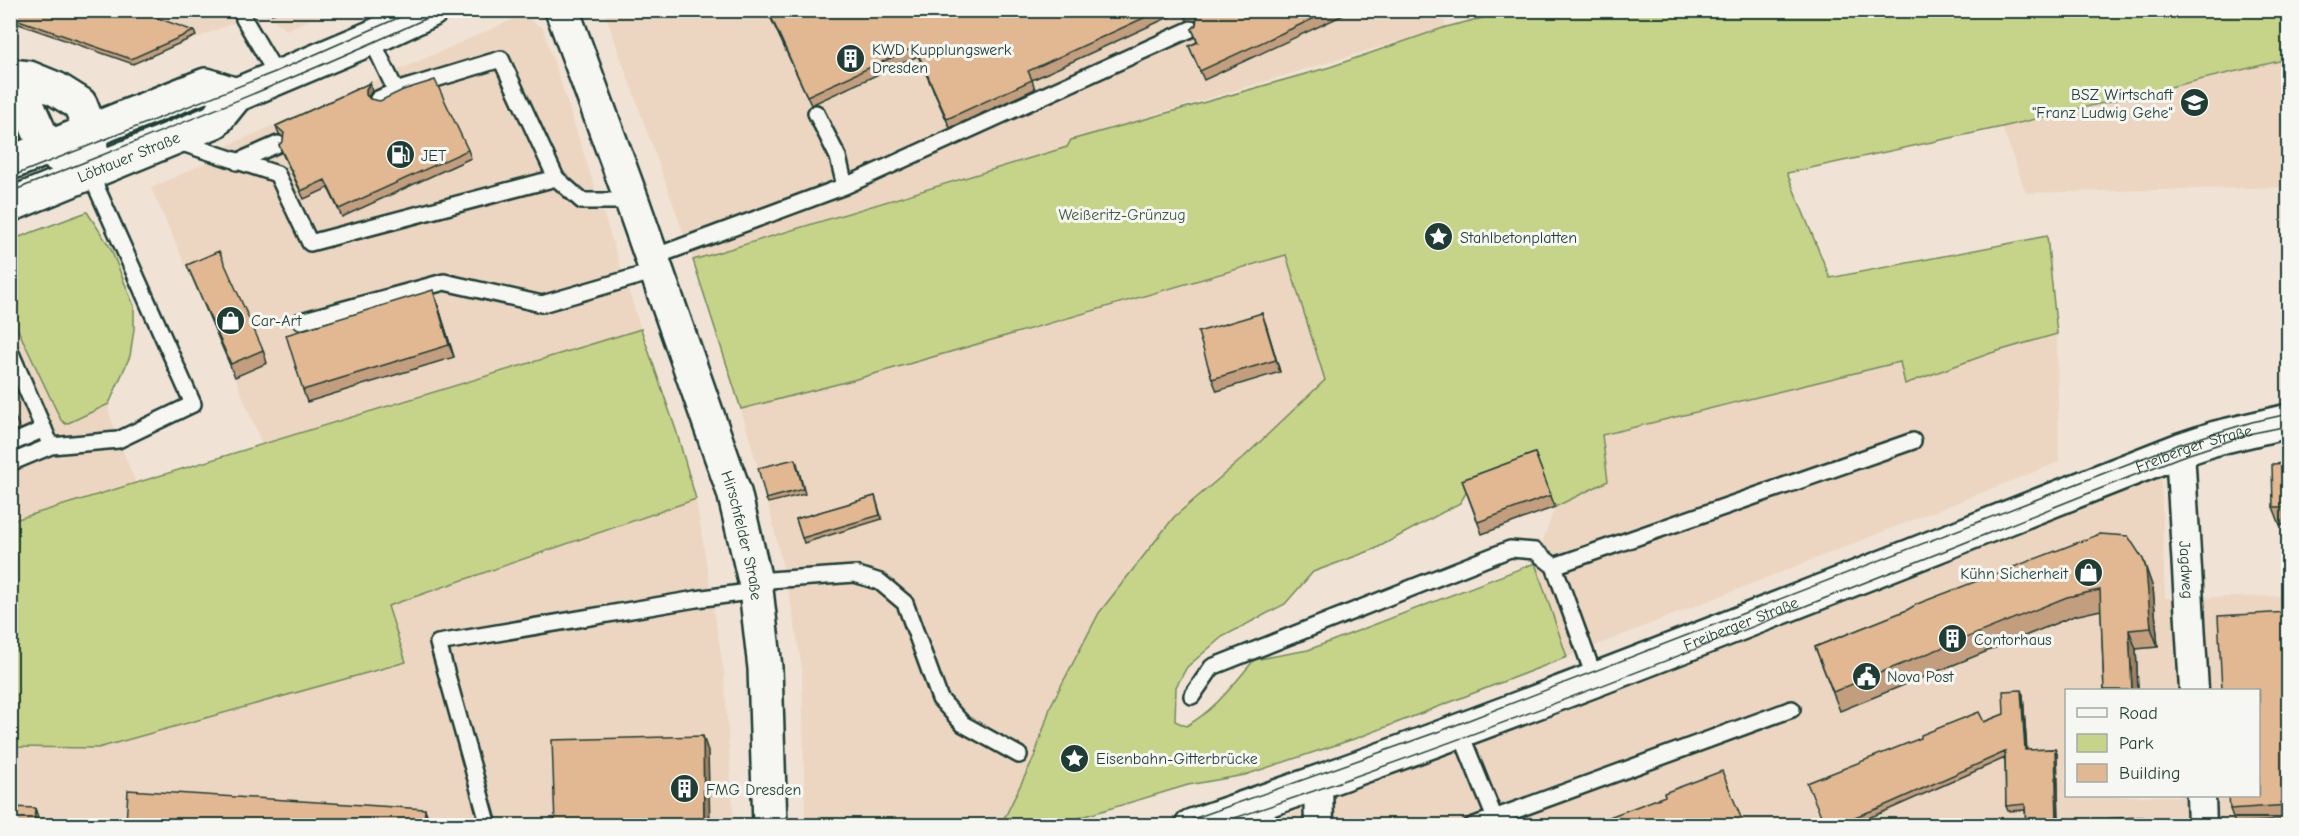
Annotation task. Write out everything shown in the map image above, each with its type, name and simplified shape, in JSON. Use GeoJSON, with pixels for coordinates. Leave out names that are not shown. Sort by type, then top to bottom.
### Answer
{"type":"FeatureCollection","features":[{"type":"Feature","properties":{"kind":"street"},"geometry":{"type":"LineString","coordinates":[[10,164],[206,85],[236,94],[371,38],[431,10]]}},
{"type":"Feature","properties":{"kind":"street","name":"Hirschfelder Straße"},"geometry":{"type":"LineString","coordinates":[[562,10],[734,492],[756,586],[765,668],[770,825]]}},
{"type":"Feature","properties":{"kind":"street"},"geometry":{"type":"LineString","coordinates":[[10,76],[28,78],[56,89],[80,104],[91,132],[90,173],[46,149],[29,109],[10,84]]}},
{"type":"Feature","properties":{"kind":"street","name":"Löbtauer Straße"},"geometry":{"type":"LineString","coordinates":[[10,206],[215,121],[236,94]]}},
{"type":"Feature","properties":{"kind":"street","name":"Freiberger Straße"},"geometry":{"type":"LineString","coordinates":[[1192,825],[1460,732],[2180,450],[2216,438],[2289,421]]}},
{"type":"Feature","properties":{"kind":"street","name":"Jagdweg"},"geometry":{"type":"LineString","coordinates":[[2180,450],[2194,689]]}},
{"type":"Feature","properties":{"kind":"street"},"geometry":{"type":"LineString","coordinates":[[1311,822],[1318,783]]}},
{"type":"Feature","properties":{"kind":"street"},"geometry":{"type":"LineString","coordinates":[[2200,797],[2202,825]]}},
{"type":"Feature","properties":{"kind":"lane"},"geometry":{"type":"LineString","coordinates":[[242,10],[244,19],[278,77]]}},
{"type":"Feature","properties":{"kind":"lane"},"geometry":{"type":"LineString","coordinates":[[301,321],[444,282],[542,304],[654,265],[845,186],[1191,29]]}},
{"type":"Feature","properties":{"kind":"lane"},"geometry":{"type":"LineString","coordinates":[[371,38],[396,91]]}},
{"type":"Feature","properties":{"kind":"lane"},"geometry":{"type":"LineString","coordinates":[[378,99],[396,91],[501,59],[556,178],[582,201],[632,201]]}},
{"type":"Feature","properties":{"kind":"lane"},"geometry":{"type":"LineString","coordinates":[[816,113],[838,157],[845,186]]}},
{"type":"Feature","properties":{"kind":"lane"},"geometry":{"type":"LineString","coordinates":[[172,140],[237,162],[283,171],[310,243],[556,178]]}},
{"type":"Feature","properties":{"kind":"lane"},"geometry":{"type":"LineString","coordinates":[[237,162],[278,144]]}},
{"type":"Feature","properties":{"kind":"lane"},"geometry":{"type":"LineString","coordinates":[[10,463],[51,446],[118,440],[193,405],[90,173]]}},
{"type":"Feature","properties":{"kind":"lane"},"geometry":{"type":"LineString","coordinates":[[10,351],[51,446]]}},
{"type":"Feature","properties":{"kind":"lane"},"geometry":{"type":"LineString","coordinates":[[10,444],[44,429]]}},
{"type":"Feature","properties":{"kind":"lane"},"geometry":{"type":"LineString","coordinates":[[1554,566],[1913,441]]}},
{"type":"Feature","properties":{"kind":"lane"},"geometry":{"type":"LineString","coordinates":[[1192,696],[1212,667],[1510,549],[1535,551],[1554,566],[1595,679]]}},
{"type":"Feature","properties":{"kind":"lane"},"geometry":{"type":"LineString","coordinates":[[489,825],[438,643],[696,599],[756,586],[855,574],[880,582],[905,603],[940,699],[963,724],[1019,755]]}},
{"type":"Feature","properties":{"kind":"lane"},"geometry":{"type":"LineString","coordinates":[[1472,825],[1496,821],[1792,709]]}},
{"type":"Feature","properties":{"kind":"lane"},"geometry":{"type":"LineString","coordinates":[[1460,732],[1496,821]]}},
{"type":"Feature","properties":{"kind":"shaded area"},"geometry":{"type":"Polygon","coordinates":[[[11,10],[330,11],[286,30],[263,11],[133,64],[11,22],[11,10]]]}},
{"type":"Feature","properties":{"kind":"shaded area"},"geometry":{"type":"Polygon","coordinates":[[[1440,10],[1446,27],[1071,140],[1067,147],[693,260],[604,11],[1440,10]]]}},
{"type":"Feature","properties":{"kind":"shaded area"},"geometry":{"type":"Polygon","coordinates":[[[516,18],[526,18],[543,28],[641,329],[262,445],[235,377],[151,188],[203,164],[229,145],[516,18]]]}},
{"type":"Feature","properties":{"kind":"shaded area","name":"BSZ Wirtschaft \"Franz Ludwig Gehe\""},"geometry":{"type":"Polygon","coordinates":[[[2288,59],[2288,187],[2026,193],[2002,127],[2288,59]]]}},
{"type":"Feature","properties":{"kind":"shaded area"},"geometry":{"type":"Polygon","coordinates":[[[1286,254],[1325,380],[1243,458],[1174,517],[1099,613],[1051,705],[1035,755],[1006,815],[998,825],[805,825],[802,668],[790,599],[768,503],[741,409],[853,380],[1286,254]]]}},
{"type":"Feature","properties":{"kind":"shaded area"},"geometry":{"type":"Polygon","coordinates":[[[10,315],[61,420],[66,424],[109,404],[109,412],[118,440],[136,483],[11,522],[10,315]]]}},
{"type":"Feature","properties":{"kind":"shaded area"},"geometry":{"type":"Polygon","coordinates":[[[2057,334],[2059,462],[1567,657],[1535,563],[1555,507],[1608,481],[1601,435],[1900,362],[1905,384],[1991,353],[2057,334]]]}},
{"type":"Feature","properties":{"kind":"shaded area"},"geometry":{"type":"Polygon","coordinates":[[[2161,477],[2165,598],[2288,596],[2288,825],[1259,826],[2161,477]]]}},
{"type":"Feature","properties":{"kind":"shaded area"},"geometry":{"type":"Polygon","coordinates":[[[696,499],[724,672],[734,825],[11,826],[11,747],[98,748],[406,662],[388,606],[696,499]]]}},
{"type":"Feature","properties":{"kind":"green space","name":"Weißeritz-Grünzug"},"geometry":{"type":"Polygon","coordinates":[[[1511,11],[2288,11],[2288,59],[2002,127],[1787,173],[1830,278],[2047,236],[2057,334],[1991,353],[1905,384],[1900,362],[1602,435],[1608,481],[1555,507],[1539,466],[1466,493],[1460,503],[1375,549],[1313,572],[1285,604],[1222,637],[1187,667],[1176,687],[1175,721],[1186,726],[1206,713],[1254,660],[1308,650],[1535,563],[1567,657],[1360,737],[1245,775],[1188,785],[1075,819],[1072,825],[998,825],[1006,815],[1035,755],[1051,705],[1099,613],[1174,517],[1243,458],[1325,380],[1286,255],[853,380],[741,409],[693,260],[1067,147],[1071,140],[1330,67],[1446,27],[1511,11]]]}},
{"type":"Feature","properties":{"kind":"green space"},"geometry":{"type":"Polygon","coordinates":[[[87,212],[110,247],[134,306],[134,329],[130,356],[109,404],[66,424],[61,420],[11,315],[11,240],[87,212]]]}},
{"type":"Feature","properties":{"kind":"green space"},"geometry":{"type":"Polygon","coordinates":[[[641,329],[676,430],[696,499],[388,606],[406,662],[98,748],[11,747],[11,521],[641,329]]]}},
{"type":"Feature","properties":{"kind":"building"},"geometry":{"type":"Polygon","coordinates":[[[10,10],[135,10],[194,31],[131,59],[10,17],[10,10]]]}},
{"type":"Feature","properties":{"kind":"building"},"geometry":{"type":"Polygon","coordinates":[[[768,10],[1161,10],[1028,71],[1032,80],[947,119],[915,47],[807,96],[768,10]]]}},
{"type":"Feature","properties":{"kind":"building"},"geometry":{"type":"Polygon","coordinates":[[[1183,10],[1332,10],[1200,71],[1189,46],[1198,42],[1192,29],[1196,25],[1197,17],[1193,12],[1183,10]]]}},
{"type":"Feature","properties":{"kind":"building"},"geometry":{"type":"Polygon","coordinates":[[[435,80],[468,150],[339,209],[325,180],[301,191],[279,145],[283,141],[284,133],[276,126],[370,83],[366,89],[366,95],[370,99],[380,101],[403,90],[435,80]]]}},
{"type":"Feature","properties":{"kind":"building","name":"Car-Art"},"geometry":{"type":"Polygon","coordinates":[[[219,251],[263,350],[231,364],[187,265],[219,251]]]}},
{"type":"Feature","properties":{"kind":"building"},"geometry":{"type":"Polygon","coordinates":[[[433,290],[449,345],[303,390],[286,335],[433,290]]]}},
{"type":"Feature","properties":{"kind":"building"},"geometry":{"type":"Polygon","coordinates":[[[1262,313],[1276,360],[1212,379],[1198,332],[1262,313]]]}},
{"type":"Feature","properties":{"kind":"building"},"geometry":{"type":"Polygon","coordinates":[[[1535,453],[1551,495],[1478,522],[1462,480],[1535,453]]]}},
{"type":"Feature","properties":{"kind":"building"},"geometry":{"type":"Polygon","coordinates":[[[795,459],[803,489],[766,499],[758,468],[795,459]]]}},
{"type":"Feature","properties":{"kind":"building"},"geometry":{"type":"Polygon","coordinates":[[[2289,463],[2289,507],[2273,507],[2272,464],[2289,463]]]}},
{"type":"Feature","properties":{"kind":"building"},"geometry":{"type":"Polygon","coordinates":[[[875,496],[880,515],[802,538],[796,519],[875,496]]]}},
{"type":"Feature","properties":{"kind":"building"},"geometry":{"type":"Polygon","coordinates":[[[2100,534],[2128,536],[2143,559],[2146,569],[2151,628],[2129,630],[2132,689],[2104,689],[2100,590],[2067,597],[1833,692],[1815,647],[1917,604],[2100,534]]]}},
{"type":"Feature","properties":{"kind":"building"},"geometry":{"type":"Polygon","coordinates":[[[2289,612],[2289,805],[2230,809],[2229,797],[2260,797],[2260,689],[2222,689],[2218,616],[2289,612]]]}},
{"type":"Feature","properties":{"kind":"building"},"geometry":{"type":"Polygon","coordinates":[[[2021,690],[2025,750],[2055,749],[2057,821],[2143,817],[2143,825],[2026,825],[2025,804],[2006,806],[2005,752],[1879,808],[1833,825],[1825,825],[1807,783],[1921,738],[1921,735],[1979,712],[1984,722],[2004,714],[2003,691],[2021,690]]]}},
{"type":"Feature","properties":{"kind":"building"},"geometry":{"type":"Polygon","coordinates":[[[703,736],[704,825],[555,825],[552,740],[703,736]]]}},
{"type":"Feature","properties":{"kind":"building"},"geometry":{"type":"Polygon","coordinates":[[[1722,771],[1744,825],[1588,825],[1665,796],[1664,793],[1722,771]]]}},
{"type":"Feature","properties":{"kind":"building"},"geometry":{"type":"Polygon","coordinates":[[[128,790],[425,809],[424,825],[126,825],[128,790]]]}},
{"type":"Feature","properties":{"kind":"building"},"geometry":{"type":"Polygon","coordinates":[[[10,807],[35,808],[34,825],[10,825],[10,807]]]}},
{"type":"Feature","properties":{"kind":"tram line"},"geometry":{"type":"LineString","coordinates":[[10,177],[275,72],[416,10]]}},
{"type":"Feature","properties":{"kind":"tram line"},"geometry":{"type":"LineString","coordinates":[[10,192],[283,81],[444,10]]}},
{"type":"Feature","properties":{"kind":"tram line"},"geometry":{"type":"LineString","coordinates":[[1173,826],[1443,730],[2179,444],[2252,422],[2288,414]]}},
{"type":"Feature","properties":{"kind":"tram line"},"geometry":{"type":"LineString","coordinates":[[1211,826],[1334,784],[1577,695],[2180,457],[2253,433],[2288,426]]}},
{"type":"Feature","properties":{"kind":"place","name":"KWD Kupplungswerk Dresden"},"geometry":{"type":"Point","coordinates":[851,58]}},
{"type":"Feature","properties":{"kind":"place","name":"BSZ Wirtschaft \"Franz Ludwig Gehe\""},"geometry":{"type":"Point","coordinates":[2194,103]}},
{"type":"Feature","properties":{"kind":"place","name":"JET"},"geometry":{"type":"Point","coordinates":[400,155]}},
{"type":"Feature","properties":{"kind":"place","name":"Stahlbetonplatten"},"geometry":{"type":"Point","coordinates":[1439,237]}},
{"type":"Feature","properties":{"kind":"place","name":"Car-Art"},"geometry":{"type":"Point","coordinates":[230,320]}},
{"type":"Feature","properties":{"kind":"place","name":"Kühn Sicherheit"},"geometry":{"type":"Point","coordinates":[2089,573]}},
{"type":"Feature","properties":{"kind":"place","name":"Contorhaus"},"geometry":{"type":"Point","coordinates":[1953,639]}},
{"type":"Feature","properties":{"kind":"place","name":"Nova Post"},"geometry":{"type":"Point","coordinates":[1866,676]}},
{"type":"Feature","properties":{"kind":"place","name":"Eisenbahn-Gitterbrücke"},"geometry":{"type":"Point","coordinates":[1075,758]}},
{"type":"Feature","properties":{"kind":"place","name":"FMG Dresden"},"geometry":{"type":"Point","coordinates":[685,789]}}]}
